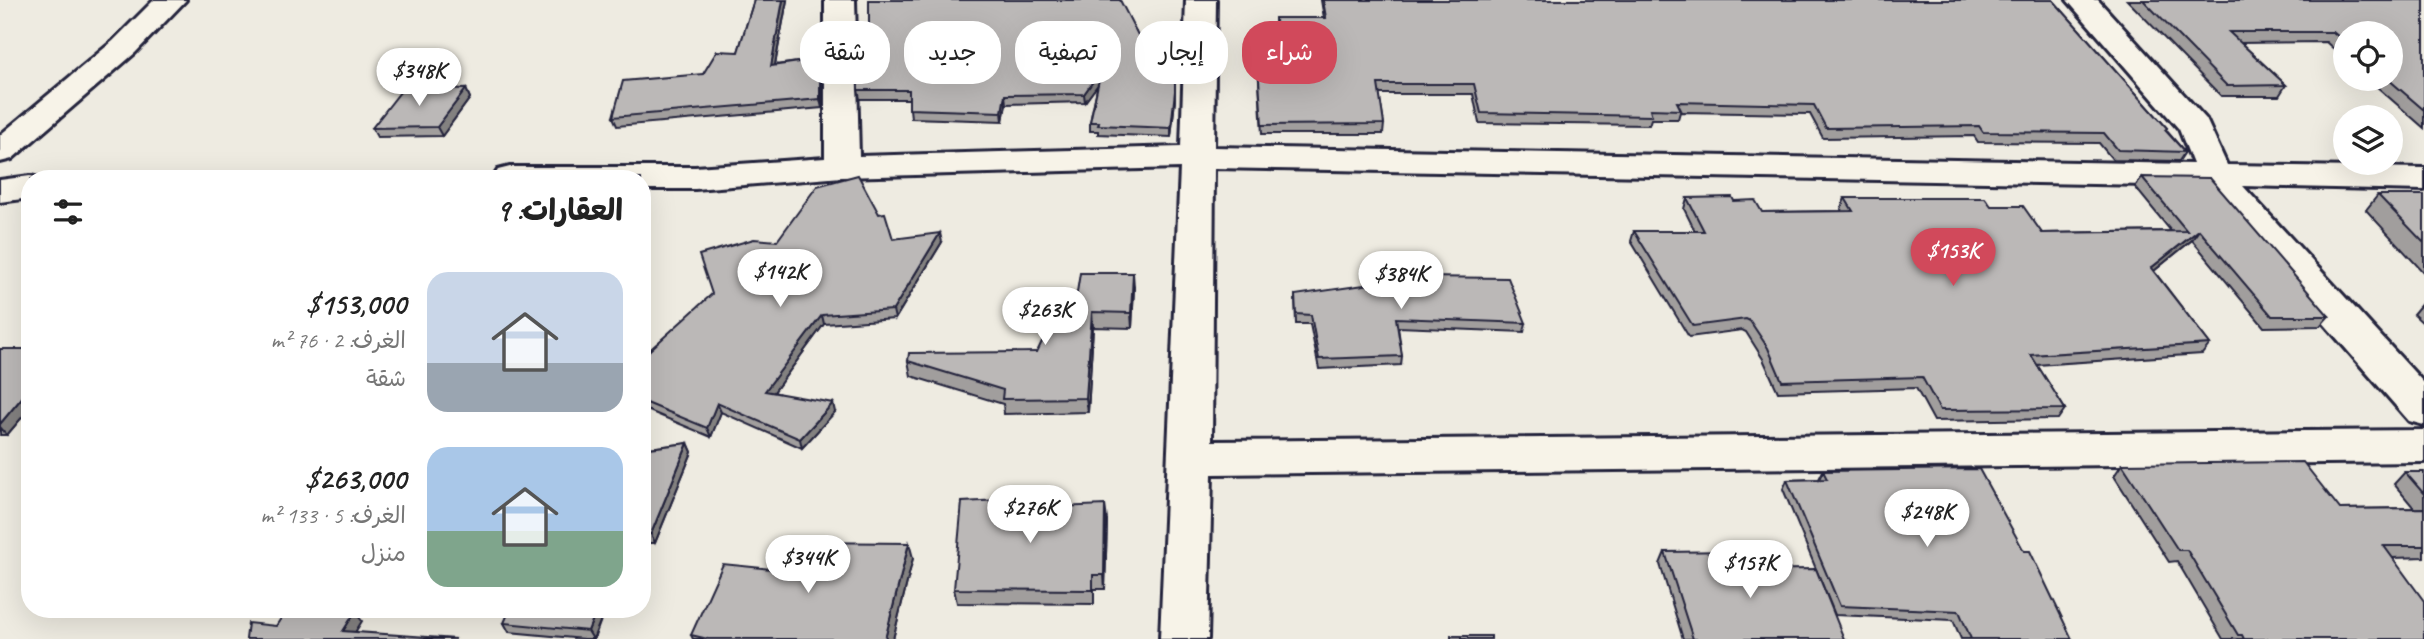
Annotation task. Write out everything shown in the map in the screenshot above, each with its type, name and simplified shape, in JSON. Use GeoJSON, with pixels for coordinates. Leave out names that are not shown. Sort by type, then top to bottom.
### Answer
{"type":"FeatureCollection","features":[{"type":"Feature","properties":{"kind":"street"},"geometry":{"type":"LineString","coordinates":[[0,152],[124,47],[171,0]]}},
{"type":"Feature","properties":{"kind":"street"},"geometry":{"type":"LineString","coordinates":[[840,0],[842,167]]}},
{"type":"Feature","properties":{"kind":"street"},"geometry":{"type":"LineString","coordinates":[[1184,639],[1191,458],[1201,0]]}},
{"type":"Feature","properties":{"kind":"street"},"geometry":{"type":"LineString","coordinates":[[2082,0],[2194,126],[2216,177],[2424,410]]}},
{"type":"Feature","properties":{"kind":"street"},"geometry":{"type":"LineString","coordinates":[[651,178],[695,178],[842,167],[1196,157],[2424,179]]}},
{"type":"Feature","properties":{"kind":"street"},"geometry":{"type":"LineString","coordinates":[[0,191],[21,188]]}},
{"type":"Feature","properties":{"kind":"street"},"geometry":{"type":"LineString","coordinates":[[1191,458],[2424,446]]}},
{"type":"Feature","properties":{"kind":"building"},"geometry":{"type":"Polygon","coordinates":[[[754,0],[783,0],[771,66],[800,62],[800,84],[820,84],[820,99],[613,117],[623,81],[703,74],[717,51],[738,52],[754,0]]]}},
{"type":"Feature","properties":{"kind":"building"},"geometry":{"type":"Polygon","coordinates":[[[869,0],[1120,0],[1135,29],[1135,84],[1175,84],[1171,128],[1098,125],[1099,122],[1090,122],[1098,84],[1121,84],[1121,21],[1015,21],[1015,84],[1091,84],[1084,94],[1005,95],[1002,112],[909,109],[909,90],[858,90],[858,84],[890,84],[890,21],[869,21],[869,0]]]}},
{"type":"Feature","properties":{"kind":"building"},"geometry":{"type":"Polygon","coordinates":[[[1323,0],[2053,0],[2167,128],[2165,130],[2185,152],[2118,150],[2104,133],[1983,132],[1979,126],[1826,128],[1814,105],[1677,102],[1681,110],[1650,109],[1652,116],[1481,113],[1474,84],[1378,84],[1384,124],[1262,125],[1259,84],[1337,84],[1337,21],[1275,21],[1275,18],[1326,18],[1323,0]]]}},
{"type":"Feature","properties":{"kind":"building"},"geometry":{"type":"Polygon","coordinates":[[[2143,0],[2424,0],[2424,110],[2402,91],[2403,21],[2333,21],[2333,32],[2229,32],[2286,85],[2227,86],[2143,0]]]}},
{"type":"Feature","properties":{"kind":"building"},"geometry":{"type":"Polygon","coordinates":[[[404,87],[466,89],[437,127],[372,128],[404,87]]]}},
{"type":"Feature","properties":{"kind":"building"},"geometry":{"type":"Polygon","coordinates":[[[858,175],[879,214],[885,213],[893,239],[940,233],[893,310],[822,315],[765,391],[833,403],[800,439],[717,403],[707,428],[651,405],[651,349],[712,294],[699,255],[754,239],[777,241],[817,186],[858,175]]]}},
{"type":"Feature","properties":{"kind":"building"},"geometry":{"type":"Polygon","coordinates":[[[2142,177],[2210,178],[2329,316],[2272,316],[2199,230],[2151,268],[2210,344],[2031,355],[2065,409],[1940,410],[1922,377],[1782,381],[1768,348],[1750,321],[1746,319],[1693,326],[1634,231],[1704,231],[1687,198],[1732,197],[1734,201],[1755,200],[1762,212],[1853,211],[1845,198],[1985,198],[1991,206],[2023,206],[2042,233],[2187,231],[2142,177]]]}},
{"type":"Feature","properties":{"kind":"building"},"geometry":{"type":"Polygon","coordinates":[[[2378,195],[2424,195],[2424,243],[2378,195]]]}},
{"type":"Feature","properties":{"kind":"building"},"geometry":{"type":"Polygon","coordinates":[[[1080,273],[1133,273],[1131,313],[1092,312],[1086,398],[1002,399],[1003,390],[908,361],[909,353],[1037,352],[1061,302],[1075,305],[1080,273]]]}},
{"type":"Feature","properties":{"kind":"building"},"geometry":{"type":"Polygon","coordinates":[[[1419,277],[1508,278],[1526,323],[1396,318],[1402,356],[1319,359],[1311,315],[1296,314],[1295,295],[1419,277]]]}},
{"type":"Feature","properties":{"kind":"building"},"geometry":{"type":"Polygon","coordinates":[[[0,349],[21,349],[21,399],[0,424],[0,349]]]}},
{"type":"Feature","properties":{"kind":"building"},"geometry":{"type":"Polygon","coordinates":[[[688,443],[651,534],[651,448],[688,443]]]}},
{"type":"Feature","properties":{"kind":"building"},"geometry":{"type":"Polygon","coordinates":[[[2303,462],[2340,509],[2424,508],[2424,546],[2384,546],[2424,601],[2424,639],[2244,639],[2242,635],[2238,635],[2187,550],[2178,550],[2122,464],[2303,462]]]}},
{"type":"Feature","properties":{"kind":"building"},"geometry":{"type":"Polygon","coordinates":[[[1979,469],[2024,551],[2030,551],[2072,639],[1971,639],[1959,611],[1840,606],[1787,480],[1827,479],[1823,471],[1979,469]]]}},
{"type":"Feature","properties":{"kind":"building"},"geometry":{"type":"Polygon","coordinates":[[[2405,472],[2424,472],[2424,494],[2405,472]]]}},
{"type":"Feature","properties":{"kind":"building"},"geometry":{"type":"Polygon","coordinates":[[[1061,497],[1059,507],[1105,505],[1104,575],[1093,575],[1093,590],[954,589],[962,502],[1061,497]]]}},
{"type":"Feature","properties":{"kind":"building"},"geometry":{"type":"Polygon","coordinates":[[[799,542],[909,543],[885,639],[708,639],[691,635],[723,564],[791,571],[799,542]]]}},
{"type":"Feature","properties":{"kind":"building"},"geometry":{"type":"Polygon","coordinates":[[[1734,551],[1741,570],[1816,569],[1844,639],[1693,639],[1665,552],[1734,551]]]}},
{"type":"Feature","properties":{"kind":"building"},"geometry":{"type":"Polygon","coordinates":[[[281,618],[351,618],[343,631],[456,639],[246,639],[248,623],[276,626],[281,618]]]}},
{"type":"Feature","properties":{"kind":"building"},"geometry":{"type":"Polygon","coordinates":[[[506,618],[593,618],[588,631],[504,623],[506,618]]]}},
{"type":"Feature","properties":{"kind":"building"},"geometry":{"type":"Polygon","coordinates":[[[1451,636],[1491,636],[1491,639],[1451,639],[1451,636]]]}}]}
